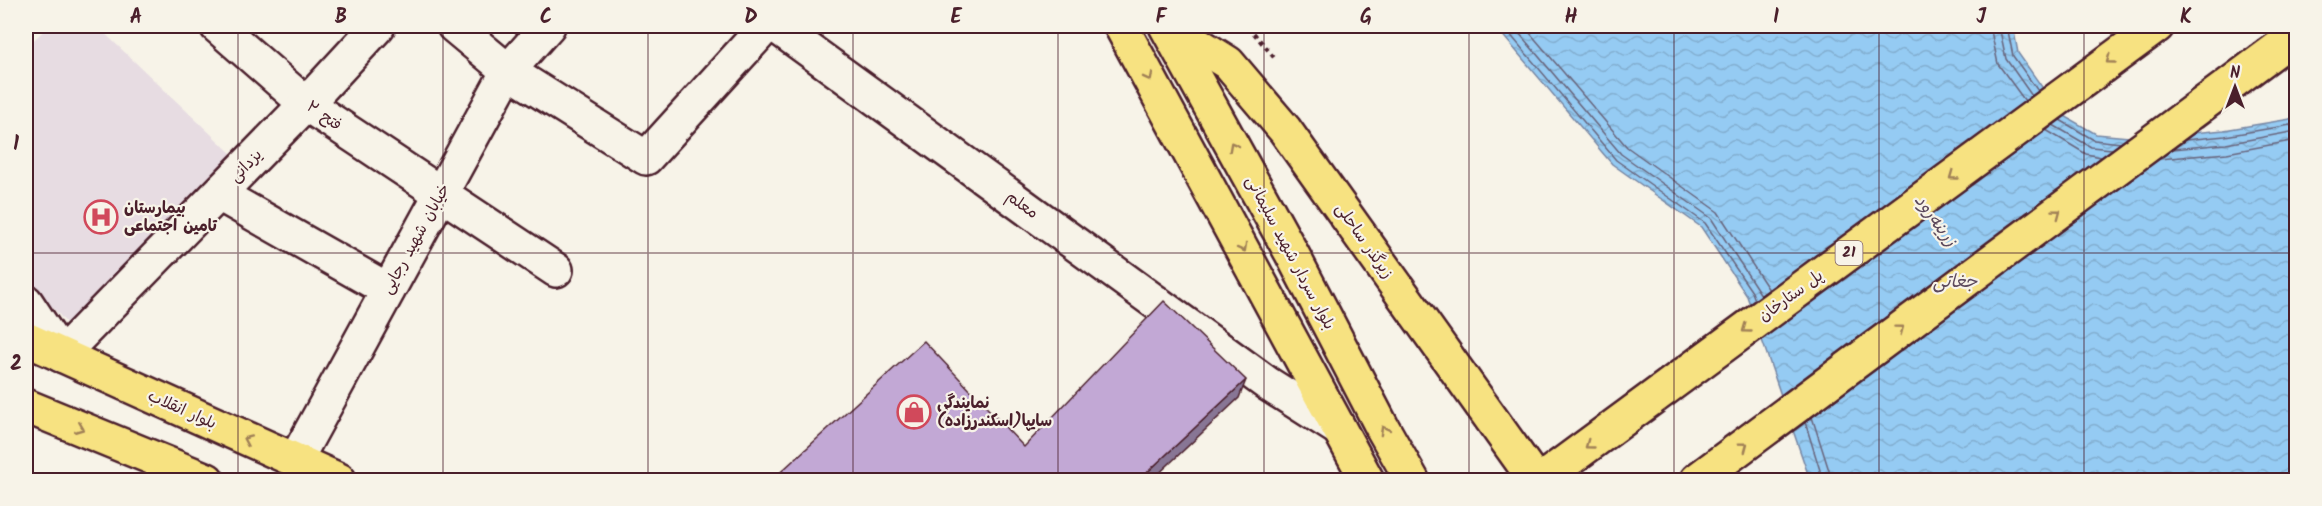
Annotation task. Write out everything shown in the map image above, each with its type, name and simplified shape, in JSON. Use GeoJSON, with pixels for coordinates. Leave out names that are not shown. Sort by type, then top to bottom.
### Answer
{"type":"FeatureCollection","features":[{"type":"Feature","properties":{"kind":"main road"},"geometry":{"type":"LineString","coordinates":[[1121,26],[1367,480]]}},
{"type":"Feature","properties":{"kind":"main road","name":"بلوار سردار شهید سلیمانی"},"geometry":{"type":"LineString","coordinates":[[1168,26],[1413,480]]}},
{"type":"Feature","properties":{"kind":"main road","name":"زیرگذر ساحلی"},"geometry":{"type":"LineString","coordinates":[[1168,26],[1228,63],[1285,130],[1535,480]]}},
{"type":"Feature","properties":{"kind":"main road","name":"پل ستارخان"},"geometry":{"type":"LineString","coordinates":[[1541,480],[2157,26]]}},
{"type":"Feature","properties":{"kind":"main road"},"geometry":{"type":"LineString","coordinates":[[1697,480],[2296,34]]}},
{"type":"Feature","properties":{"kind":"main road"},"geometry":{"type":"LineString","coordinates":[[1281,319],[1316,302]]}},
{"type":"Feature","properties":{"kind":"main road","name":"بلوار انقلاب"},"geometry":{"type":"LineString","coordinates":[[26,339],[339,480]]}},
{"type":"Feature","properties":{"kind":"main road"},"geometry":{"type":"LineString","coordinates":[[26,406],[207,480]]}},
{"type":"Feature","properties":{"kind":"street","name":"فتح ۲"},"geometry":{"type":"LineString","coordinates":[[218,26],[306,105],[555,270]]}},
{"type":"Feature","properties":{"kind":"street","name":"یزدانی"},"geometry":{"type":"LineString","coordinates":[[61,355],[306,105],[378,26]]}},
{"type":"Feature","properties":{"kind":"street"},"geometry":{"type":"LineString","coordinates":[[454,26],[508,71],[646,158],[766,26]]}},
{"type":"Feature","properties":{"kind":"street","name":"خیابان شهید رجایی"},"geometry":{"type":"LineString","coordinates":[[295,461],[508,71],[548,26]]}},
{"type":"Feature","properties":{"kind":"street","name":"معلم"},"geometry":{"type":"LineString","coordinates":[[776,26],[1268,384],[1340,429]]}},
{"type":"Feature","properties":{"kind":"street"},"geometry":{"type":"LineString","coordinates":[[219,194],[388,290]]}},
{"type":"Feature","properties":{"kind":"street"},"geometry":{"type":"LineString","coordinates":[[26,302],[61,355]]}},
{"type":"Feature","properties":{"kind":"path"},"geometry":{"type":"LineString","coordinates":[[1248,26],[1276,60]]}},
{"type":"Feature","properties":{"kind":"shaded area","name":"بیمارستان تامین اجتماعی"},"geometry":{"type":"Polygon","coordinates":[[[49,26],[97,26],[235,157],[70,327],[26,278],[26,47],[49,26]]]}},
{"type":"Feature","properties":{"kind":"water","name":"جغاتی"},"geometry":{"type":"Polygon","coordinates":[[[1495,26],[2013,26],[2018,53],[2061,114],[2096,134],[2140,138],[2224,130],[2296,118],[2296,480],[1810,480],[1747,296],[1701,227],[1612,164],[1495,26]]]}},
{"type":"Feature","properties":{"kind":"building"},"geometry":{"type":"Polygon","coordinates":[[[1164,301],[1246,380],[1139,480],[772,480],[924,341],[1024,447],[1164,301]]]}},
{"type":"Feature","properties":{"kind":"place","name":"بیمارستان تامین اجتماعی"},"geometry":{"type":"Point","coordinates":[101,217]}},
{"type":"Feature","properties":{"kind":"place","name":"نمایندگی سایپا(اسکندرزاده)"},"geometry":{"type":"Point","coordinates":[914,412]}},
{"type":"Feature","properties":{"kind":"water label","name":"زرینه‌رود"},"geometry":{"type":"Point","coordinates":[1935,221]}}]}
